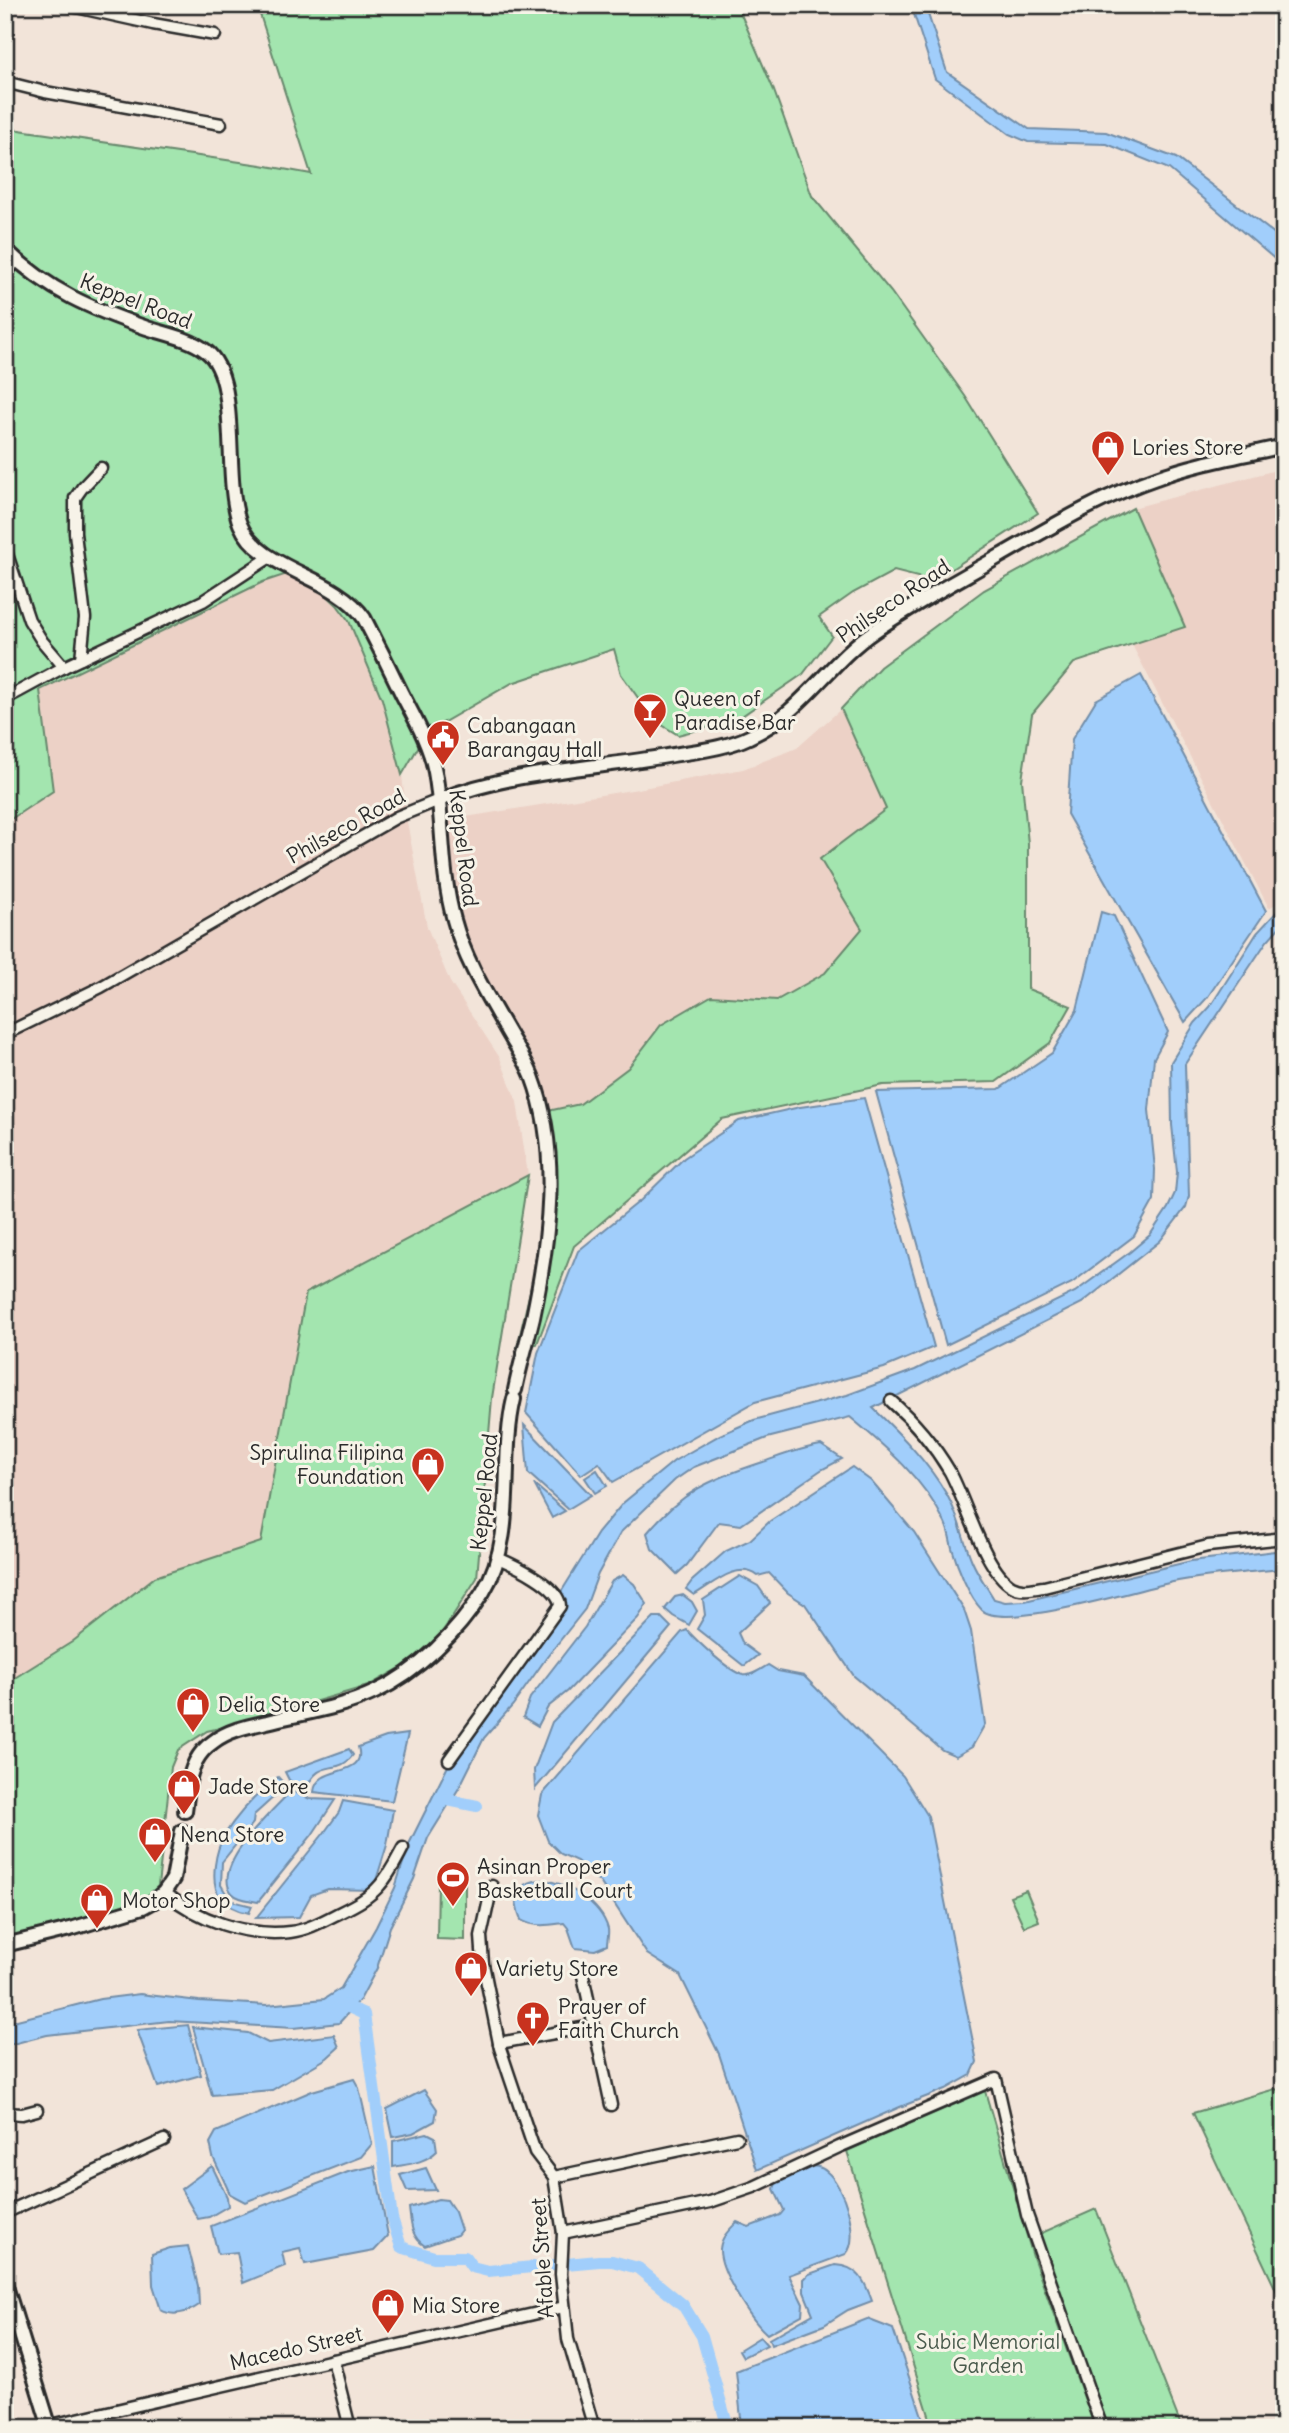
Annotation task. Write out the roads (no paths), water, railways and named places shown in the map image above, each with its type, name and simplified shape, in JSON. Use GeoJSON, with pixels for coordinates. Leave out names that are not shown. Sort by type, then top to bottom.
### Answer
{"type":"FeatureCollection","features":[{"type":"Feature","properties":{"kind":"street"},"geometry":{"type":"LineString","coordinates":[[67,5],[215,35]]}},
{"type":"Feature","properties":{"kind":"street"},"geometry":{"type":"LineString","coordinates":[[5,82],[45,92],[220,124]]}},
{"type":"Feature","properties":{"kind":"street","name":"Keppel Road"},"geometry":{"type":"LineString","coordinates":[[5,249],[34,275],[75,300],[194,344],[206,351],[216,362],[226,391],[233,502],[247,537],[270,557],[341,594],[359,611],[428,747],[439,800],[444,877],[459,939],[471,967],[529,1069],[541,1105],[550,1162],[550,1200],[542,1269],[515,1395],[505,1470],[504,1522],[498,1558],[483,1591],[469,1613],[438,1646],[407,1672],[378,1691],[350,1702],[246,1727],[217,1739],[195,1760],[190,1773],[174,1875],[164,1892]]}},
{"type":"Feature","properties":{"kind":"street"},"geometry":{"type":"LineString","coordinates":[[5,276],[16,260]]}},
{"type":"Feature","properties":{"kind":"street","name":"Philseco Road"},"geometry":{"type":"LineString","coordinates":[[5,1034],[101,987],[397,817],[463,790],[502,780],[706,749],[749,737],[791,711],[843,657],[876,629],[1072,516],[1113,495],[1159,477],[1284,446]]}},
{"type":"Feature","properties":{"kind":"street"},"geometry":{"type":"LineString","coordinates":[[81,659],[85,618],[75,533],[75,498],[101,468]]}},
{"type":"Feature","properties":{"kind":"street"},"geometry":{"type":"LineString","coordinates":[[5,548],[29,620],[42,641],[64,667]]}},
{"type":"Feature","properties":{"kind":"street"},"geometry":{"type":"LineString","coordinates":[[5,699],[64,667],[203,601],[270,557]]}},
{"type":"Feature","properties":{"kind":"street"},"geometry":{"type":"LineString","coordinates":[[891,1401],[919,1428],[939,1454],[962,1497],[988,1556],[1002,1577],[1014,1588],[1024,1590],[1044,1587],[1208,1546],[1284,1538]]}},
{"type":"Feature","properties":{"kind":"street"},"geometry":{"type":"LineString","coordinates":[[449,1760],[561,1605],[557,1594],[528,1572],[498,1558]]}},
{"type":"Feature","properties":{"kind":"street"},"geometry":{"type":"LineString","coordinates":[[5,1945],[75,1928],[143,1907],[164,1892],[189,1911],[213,1921],[249,1930],[290,1933],[319,1923],[367,1898],[387,1877],[403,1848]]}},
{"type":"Feature","properties":{"kind":"street","name":"Afable Street"},"geometry":{"type":"LineString","coordinates":[[492,1886],[481,1949],[499,2043],[535,2151],[554,2177],[563,2233],[561,2274],[564,2306],[571,2349],[593,2426]]}},
{"type":"Feature","properties":{"kind":"street"},"geometry":{"type":"LineString","coordinates":[[582,1971],[611,2105]]}},
{"type":"Feature","properties":{"kind":"street"},"geometry":{"type":"LineString","coordinates":[[499,2043],[593,2026]]}},
{"type":"Feature","properties":{"kind":"street"},"geometry":{"type":"LineString","coordinates":[[563,2233],[685,2208],[743,2191],[996,2079],[1027,2215],[1102,2428]]}},
{"type":"Feature","properties":{"kind":"street"},"geometry":{"type":"LineString","coordinates":[[5,2113],[22,2114],[37,2110]]}},
{"type":"Feature","properties":{"kind":"street"},"geometry":{"type":"LineString","coordinates":[[554,2177],[737,2138]]}},
{"type":"Feature","properties":{"kind":"street"},"geometry":{"type":"LineString","coordinates":[[5,2213],[164,2140]]}},
{"type":"Feature","properties":{"kind":"street"},"geometry":{"type":"LineString","coordinates":[[5,2283],[46,2427]]}},
{"type":"Feature","properties":{"kind":"street","name":"Macedo Street"},"geometry":{"type":"LineString","coordinates":[[46,2427],[564,2306]]}},
{"type":"Feature","properties":{"kind":"street"},"geometry":{"type":"LineString","coordinates":[[333,2360],[350,2428]]}},
{"type":"Feature","properties":{"kind":"street"},"geometry":{"type":"LineString","coordinates":[[581,2428],[593,2426]]}},
{"type":"Feature","properties":{"kind":"water"},"geometry":{"type":"Polygon","coordinates":[[[911,5],[925,5],[947,72],[1029,129],[1106,132],[1176,158],[1284,241],[1284,267],[1169,169],[1107,144],[1028,142],[1009,134],[935,79],[911,5]]]}},
{"type":"Feature","properties":{"kind":"water"},"geometry":{"type":"Polygon","coordinates":[[[1141,675],[1266,911],[1207,998],[1185,1022],[1067,814],[1072,739],[1096,700],[1141,675]]]}},
{"type":"Feature","properties":{"kind":"water"},"geometry":{"type":"Polygon","coordinates":[[[1284,904],[1284,922],[1267,941],[1185,1064],[1189,1196],[1186,1207],[1160,1241],[1082,1303],[873,1408],[913,1449],[947,1495],[974,1566],[994,1599],[1005,1602],[1025,1601],[1191,1561],[1284,1550],[1284,1569],[1191,1579],[1045,1612],[1017,1616],[995,1615],[982,1610],[964,1581],[946,1526],[926,1492],[891,1453],[850,1417],[767,1438],[694,1467],[675,1480],[621,1532],[598,1574],[585,1609],[513,1705],[484,1738],[459,1788],[428,1838],[414,1879],[390,1927],[377,1968],[360,2000],[339,2023],[293,2028],[169,2021],[47,2035],[5,2046],[5,2023],[100,1999],[140,1994],[267,2005],[324,1999],[341,1988],[395,1888],[409,1844],[467,1728],[491,1691],[536,1632],[598,1533],[623,1503],[674,1461],[720,1435],[754,1420],[847,1395],[915,1370],[1075,1292],[1150,1235],[1175,1193],[1177,1172],[1172,1125],[1171,1062],[1257,933],[1284,904]]]}},
{"type":"Feature","properties":{"kind":"water"},"geometry":{"type":"Polygon","coordinates":[[[1101,912],[1114,916],[1168,1032],[1154,1058],[1149,1110],[1155,1169],[1154,1200],[1134,1236],[1072,1283],[946,1345],[876,1092],[999,1089],[1052,1053],[1077,1010],[1101,912]]]}},
{"type":"Feature","properties":{"kind":"water"},"geometry":{"type":"Polygon","coordinates":[[[864,1098],[934,1347],[884,1368],[755,1402],[613,1482],[599,1463],[581,1475],[526,1413],[538,1353],[578,1251],[641,1200],[684,1158],[739,1121],[800,1107],[864,1098]]]}},
{"type":"Feature","properties":{"kind":"water"},"geometry":{"type":"Polygon","coordinates":[[[524,1425],[591,1495],[568,1509],[528,1473],[524,1425]]]}},
{"type":"Feature","properties":{"kind":"water"},"geometry":{"type":"Polygon","coordinates":[[[821,1445],[842,1459],[821,1470],[741,1525],[719,1522],[687,1565],[677,1574],[652,1549],[647,1533],[672,1507],[698,1489],[742,1469],[821,1445]]]}},
{"type":"Feature","properties":{"kind":"water"},"geometry":{"type":"Polygon","coordinates":[[[852,1467],[871,1481],[914,1532],[964,1610],[971,1631],[985,1724],[972,1747],[956,1756],[942,1750],[854,1676],[805,1604],[788,1593],[769,1573],[758,1576],[750,1572],[734,1572],[694,1595],[686,1589],[726,1551],[750,1540],[770,1521],[852,1467]]]}},
{"type":"Feature","properties":{"kind":"water"},"geometry":{"type":"Polygon","coordinates":[[[597,1470],[607,1486],[595,1493],[585,1478],[597,1470]]]}},
{"type":"Feature","properties":{"kind":"water"},"geometry":{"type":"Polygon","coordinates":[[[534,1484],[565,1511],[552,1518],[534,1484]]]}},
{"type":"Feature","properties":{"kind":"water"},"geometry":{"type":"Polygon","coordinates":[[[623,1575],[634,1584],[647,1604],[638,1618],[568,1691],[548,1707],[538,1726],[523,1717],[530,1698],[585,1627],[612,1581],[623,1575]]]}},
{"type":"Feature","properties":{"kind":"water"},"geometry":{"type":"Polygon","coordinates":[[[740,1576],[758,1586],[770,1603],[738,1633],[743,1644],[758,1655],[744,1666],[697,1629],[705,1615],[703,1600],[740,1576]]]}},
{"type":"Feature","properties":{"kind":"water"},"geometry":{"type":"Polygon","coordinates":[[[683,1595],[692,1602],[697,1611],[689,1625],[665,1609],[675,1597],[683,1595]]]}},
{"type":"Feature","properties":{"kind":"water"},"geometry":{"type":"Polygon","coordinates":[[[654,1617],[661,1617],[671,1627],[535,1789],[534,1770],[552,1722],[654,1617]]]}},
{"type":"Feature","properties":{"kind":"water"},"geometry":{"type":"Polygon","coordinates":[[[687,1630],[721,1662],[743,1675],[753,1674],[768,1665],[778,1671],[804,1676],[903,1776],[928,1816],[977,2062],[971,2075],[946,2089],[757,2170],[719,2054],[680,1975],[647,1954],[600,1882],[577,1861],[561,1854],[548,1841],[538,1815],[542,1795],[682,1632],[687,1630]]]}},
{"type":"Feature","properties":{"kind":"water"},"geometry":{"type":"Polygon","coordinates":[[[408,1734],[392,1801],[314,1792],[323,1777],[356,1763],[359,1757],[358,1747],[386,1737],[408,1734]]]}},
{"type":"Feature","properties":{"kind":"water"},"geometry":{"type":"Polygon","coordinates":[[[349,1749],[353,1755],[347,1761],[317,1773],[306,1790],[289,1780],[285,1772],[349,1749]]]}},
{"type":"Feature","properties":{"kind":"water"},"geometry":{"type":"Polygon","coordinates":[[[278,1777],[286,1786],[254,1815],[253,1823],[222,1862],[221,1885],[227,1895],[236,1902],[252,1906],[249,1913],[233,1908],[220,1897],[214,1874],[217,1856],[225,1834],[236,1818],[278,1777]]]}},
{"type":"Feature","properties":{"kind":"water"},"geometry":{"type":"Polygon","coordinates":[[[291,1791],[310,1799],[335,1800],[312,1835],[258,1902],[237,1897],[232,1893],[228,1882],[237,1854],[259,1824],[291,1791]]]}},
{"type":"Feature","properties":{"kind":"water"},"geometry":{"type":"Polygon","coordinates":[[[343,1801],[393,1810],[387,1845],[373,1890],[328,1889],[311,1895],[299,1917],[256,1918],[324,1833],[339,1812],[343,1801]]]}},
{"type":"Feature","properties":{"kind":"water"},"geometry":{"type":"Polygon","coordinates":[[[540,1880],[561,1884],[590,1902],[604,1919],[608,1929],[607,1945],[595,1950],[575,1948],[564,1923],[537,1925],[521,1920],[517,1893],[525,1885],[540,1880]]]}},
{"type":"Feature","properties":{"kind":"water"},"geometry":{"type":"Polygon","coordinates":[[[188,2025],[201,2075],[158,2087],[137,2030],[188,2025]]]}},
{"type":"Feature","properties":{"kind":"water"},"geometry":{"type":"Polygon","coordinates":[[[193,2027],[248,2033],[268,2043],[334,2035],[339,2047],[327,2058],[272,2090],[212,2095],[193,2027]]]}},
{"type":"Feature","properties":{"kind":"water"},"geometry":{"type":"Polygon","coordinates":[[[354,2079],[359,2088],[372,2144],[361,2157],[245,2202],[230,2194],[213,2157],[210,2143],[216,2132],[312,2091],[354,2079]]]}},
{"type":"Feature","properties":{"kind":"water"},"geometry":{"type":"Polygon","coordinates":[[[424,2090],[437,2109],[435,2121],[413,2133],[393,2137],[387,2109],[424,2090]]]}},
{"type":"Feature","properties":{"kind":"water"},"geometry":{"type":"Polygon","coordinates":[[[427,2133],[435,2137],[437,2151],[422,2161],[393,2167],[393,2141],[427,2133]]]}},
{"type":"Feature","properties":{"kind":"water"},"geometry":{"type":"Polygon","coordinates":[[[212,2166],[227,2197],[228,2206],[209,2217],[198,2219],[181,2189],[212,2166]]]}},
{"type":"Feature","properties":{"kind":"water"},"geometry":{"type":"Polygon","coordinates":[[[375,2166],[388,2236],[374,2251],[305,2264],[300,2248],[282,2252],[285,2266],[243,2283],[237,2252],[218,2254],[211,2226],[348,2172],[375,2166]]]}},
{"type":"Feature","properties":{"kind":"water"},"geometry":{"type":"Polygon","coordinates":[[[806,2166],[825,2170],[839,2188],[851,2224],[850,2246],[846,2254],[789,2275],[803,2304],[802,2315],[767,2334],[745,2307],[730,2282],[720,2249],[726,2234],[737,2222],[749,2227],[780,2215],[784,2210],[774,2189],[777,2180],[806,2166]]]}},
{"type":"Feature","properties":{"kind":"water"},"geometry":{"type":"Polygon","coordinates":[[[426,2168],[436,2190],[407,2191],[400,2175],[426,2168]]]}},
{"type":"Feature","properties":{"kind":"water"},"geometry":{"type":"Polygon","coordinates":[[[438,2199],[447,2200],[455,2212],[461,2230],[457,2235],[425,2246],[414,2234],[409,2208],[438,2199]]]}},
{"type":"Feature","properties":{"kind":"water"},"geometry":{"type":"Polygon","coordinates":[[[188,2246],[198,2286],[199,2305],[180,2313],[165,2312],[161,2310],[153,2285],[152,2254],[188,2246]]]}},
{"type":"Feature","properties":{"kind":"water"},"geometry":{"type":"Polygon","coordinates":[[[835,2265],[849,2268],[860,2276],[872,2301],[848,2310],[824,2325],[771,2345],[769,2339],[813,2314],[804,2292],[804,2279],[809,2274],[835,2265]]]}},
{"type":"Feature","properties":{"kind":"water"},"geometry":{"type":"Polygon","coordinates":[[[867,2319],[893,2329],[926,2428],[742,2428],[736,2371],[867,2319]]]}},
{"type":"Feature","properties":{"kind":"water"},"geometry":{"type":"Polygon","coordinates":[[[760,2337],[767,2345],[743,2357],[739,2350],[760,2337]]]}},
{"type":"Feature","properties":{"kind":"waterway"},"geometry":{"type":"LineString","coordinates":[[443,1799],[477,1806]]}},
{"type":"Feature","properties":{"kind":"waterway"},"geometry":{"type":"LineString","coordinates":[[344,2005],[364,2014],[392,2218],[401,2247],[434,2257],[465,2257],[472,2267],[488,2271],[599,2261],[612,2261],[638,2268],[683,2305],[702,2336],[728,2428]]}},
{"type":"Feature","properties":{"kind":"place","name":"Lories Store"},"geometry":{"type":"Point","coordinates":[1108,477]}},
{"type":"Feature","properties":{"kind":"place","name":"Queen of Paradise Bar"},"geometry":{"type":"Point","coordinates":[650,740]}},
{"type":"Feature","properties":{"kind":"place","name":"Cabangaan Barangay Hall"},"geometry":{"type":"Point","coordinates":[443,767]}},
{"type":"Feature","properties":{"kind":"place","name":"Spirulina Filipina Foundation"},"geometry":{"type":"Point","coordinates":[428,1494]}},
{"type":"Feature","properties":{"kind":"place","name":"Delia Store"},"geometry":{"type":"Point","coordinates":[193,1734]}},
{"type":"Feature","properties":{"kind":"place","name":"Jade Store"},"geometry":{"type":"Point","coordinates":[184,1816]}},
{"type":"Feature","properties":{"kind":"place","name":"Nena Store"},"geometry":{"type":"Point","coordinates":[155,1864]}},
{"type":"Feature","properties":{"kind":"place","name":"Asinan Proper Basketball Court"},"geometry":{"type":"Point","coordinates":[453,1908]}},
{"type":"Feature","properties":{"kind":"place","name":"Motor Shop"},"geometry":{"type":"Point","coordinates":[97,1930]}},
{"type":"Feature","properties":{"kind":"place","name":"Variety Store"},"geometry":{"type":"Point","coordinates":[471,1998]}},
{"type":"Feature","properties":{"kind":"place","name":"Prayer of Faith Church"},"geometry":{"type":"Point","coordinates":[533,2048]}},
{"type":"Feature","properties":{"kind":"place","name":"Mia Store"},"geometry":{"type":"Point","coordinates":[388,2335]}},
{"type":"Feature","properties":{"kind":"park label","name":"Subic Memorial Garden"},"geometry":{"type":"Point","coordinates":[988,2353]}}]}
